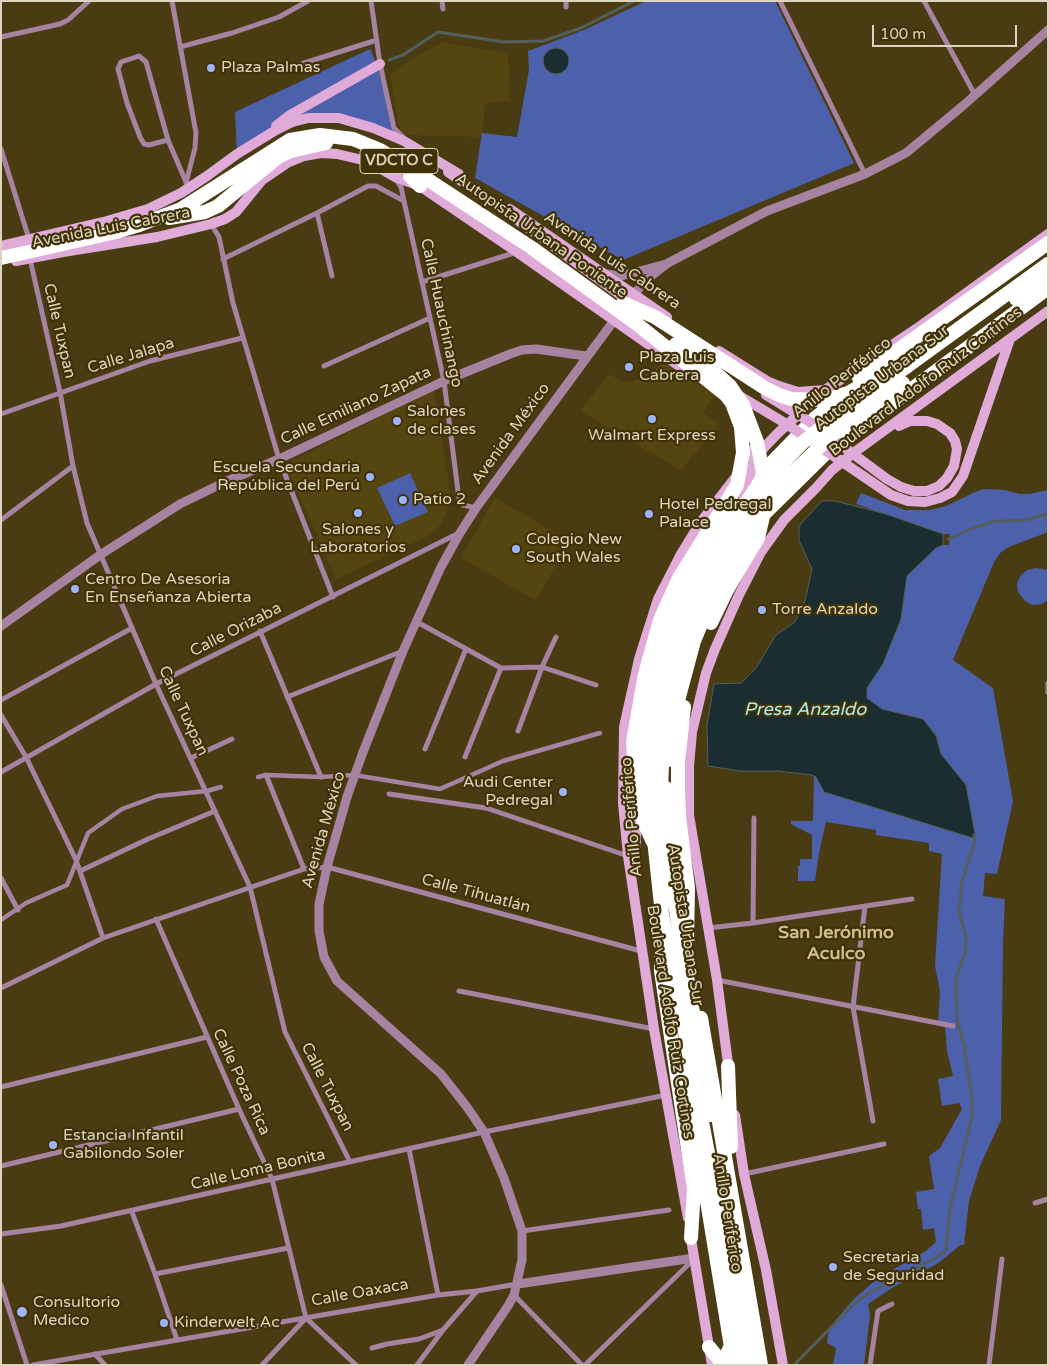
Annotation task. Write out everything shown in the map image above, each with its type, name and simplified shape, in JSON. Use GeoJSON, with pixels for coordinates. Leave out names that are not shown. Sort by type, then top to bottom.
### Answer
{"type":"FeatureCollection","features":[{"type":"Feature","properties":{"kind":"highway","name":"Autopista Urbana Poniente"},"geometry":{"type":"LineString","coordinates":[[1,250],[114,224],[154,212],[191,194],[287,132],[316,126],[335,127],[360,132],[398,151],[628,299]]}},
{"type":"Feature","properties":{"kind":"highway","name":"Autopista Urbana Poniente"},"geometry":{"type":"LineString","coordinates":[[1,258],[118,231],[150,215],[181,209],[290,140],[320,135],[353,139],[380,150],[430,180],[532,248],[637,324],[719,388],[732,403],[741,427],[743,453],[737,485],[679,578],[660,620],[645,674],[633,742],[636,792],[642,818],[653,842]]}},
{"type":"Feature","properties":{"kind":"highway"},"geometry":{"type":"LineString","coordinates":[[150,215],[206,212],[218,206],[278,157],[291,150],[311,145],[328,143],[364,150],[394,165],[418,181]]}},
{"type":"Feature","properties":{"kind":"highway"},"geometry":{"type":"LineString","coordinates":[[784,406],[815,407],[826,402],[1048,243]]}},
{"type":"Feature","properties":{"kind":"highway","name":"Anillo Periférico"},"geometry":{"type":"LineString","coordinates":[[723,1364],[731,1345],[662,937],[642,757],[654,681],[668,630],[696,568],[738,502],[751,484],[815,418],[973,302],[1048,250]]}},
{"type":"Feature","properties":{"kind":"highway","name":"Autopista Urbana Sur"},"geometry":{"type":"LineString","coordinates":[[743,1365],[729,1291],[709,1158],[662,914],[653,842],[650,803],[652,737],[662,681],[675,634],[703,573],[746,505],[785,460],[822,426],[1048,264]]}},
{"type":"Feature","properties":{"kind":"highway","name":"Autopista Urbana Sur"},"geometry":{"type":"LineString","coordinates":[[754,1365],[660,814],[663,741],[672,686],[684,646],[712,578],[756,512],[780,485],[837,430],[949,350],[1048,275]]}},
{"type":"Feature","properties":{"kind":"highway","name":"Anillo Periférico"},"geometry":{"type":"LineString","coordinates":[[761,1365],[673,864],[665,786],[672,723],[694,641],[719,580],[761,517],[828,451],[985,332],[1048,288]]}},
{"type":"Feature","properties":{"kind":"highway"},"geometry":{"type":"LineString","coordinates":[[985,332],[1048,296]]}},
{"type":"Feature","properties":{"kind":"highway"},"geometry":{"type":"LineString","coordinates":[[628,299],[765,388],[790,399],[822,400],[848,394],[878,376],[906,366]]}},
{"type":"Feature","properties":{"kind":"highway"},"geometry":{"type":"LineString","coordinates":[[628,299],[646,324],[707,365],[730,386],[743,406],[757,442],[766,488],[766,504],[758,538],[712,619],[692,676],[684,708],[678,762],[678,791],[679,817],[688,888],[686,975]]}},
{"type":"Feature","properties":{"kind":"highway"},"geometry":{"type":"LineString","coordinates":[[725,490],[779,454]]}},
{"type":"Feature","properties":{"kind":"highway"},"geometry":{"type":"LineString","coordinates":[[662,937],[661,971],[694,1189],[691,1238]]}},
{"type":"Feature","properties":{"kind":"highway"},"geometry":{"type":"LineString","coordinates":[[728,1066],[732,1193]]}},
{"type":"Feature","properties":{"kind":"highway"},"geometry":{"type":"LineString","coordinates":[[756,1340],[768,1365]]}},
{"type":"Feature","properties":{"kind":"highway"},"geometry":{"type":"LineString","coordinates":[[709,1347],[723,1364]]}},
{"type":"Feature","properties":{"kind":"main road"},"geometry":{"type":"LineString","coordinates":[[258,141],[290,115],[380,64]]}},
{"type":"Feature","properties":{"kind":"main road","name":"Avenida Luis Cabrera"},"geometry":{"type":"LineString","coordinates":[[1,246],[107,222],[150,215],[186,186],[292,122],[308,118],[339,118],[373,128],[411,146],[458,174],[574,252],[603,274],[628,299],[767,381],[798,392],[825,390]]}},
{"type":"Feature","properties":{"kind":"main road"},"geometry":{"type":"LineString","coordinates":[[349,120],[402,146],[448,172],[501,208],[718,365],[810,422],[900,487],[914,491],[927,491],[939,486],[947,478],[954,466],[957,449],[950,433],[932,422],[916,420],[910,421],[884,437],[863,446]]}},
{"type":"Feature","properties":{"kind":"main road","name":"Avenida Luis Cabrera"},"geometry":{"type":"LineString","coordinates":[[225,219],[251,172],[283,149],[304,141],[338,140],[365,147],[383,156],[613,321],[707,385],[730,406],[744,428],[748,463]]}},
{"type":"Feature","properties":{"kind":"main road","name":"Avenida Luis Cabrera"},"geometry":{"type":"LineString","coordinates":[[1,265],[63,252],[157,237],[211,224],[225,219],[236,212],[262,180],[287,163],[304,156],[321,153],[350,157],[367,162],[395,178],[418,181],[447,198],[530,253],[631,325],[728,389],[785,423],[891,495],[908,501],[925,502],[940,498],[952,492],[963,476],[1010,339]]}},
{"type":"Feature","properties":{"kind":"main road"},"geometry":{"type":"LineString","coordinates":[[150,215],[147,224],[157,237]]}},
{"type":"Feature","properties":{"kind":"main road","name":"Boulevard Adolfo Ruiz Cortines"},"geometry":{"type":"LineString","coordinates":[[709,1347],[641,952],[634,889],[628,856],[623,803],[624,727],[639,659],[658,599],[681,554],[700,523],[748,463],[825,390],[916,329],[1048,234]]}},
{"type":"Feature","properties":{"kind":"main road"},"geometry":{"type":"LineString","coordinates":[[550,276],[561,278],[569,276],[576,264],[574,252]]}},
{"type":"Feature","properties":{"kind":"main road","name":"Boulevard Adolfo Ruiz Cortines"},"geometry":{"type":"LineString","coordinates":[[783,1365],[766,1270],[744,1174],[717,980],[689,815],[689,766],[692,732],[706,673],[739,595],[761,552],[784,520],[832,470],[1048,310]]}},
{"type":"Feature","properties":{"kind":"main road"},"geometry":{"type":"LineString","coordinates":[[634,889],[638,792],[637,747],[645,694],[665,622],[682,585],[706,542],[750,476],[754,461],[745,419],[737,401],[728,389]]}},
{"type":"Feature","properties":{"kind":"street"},"geometry":{"type":"LineString","coordinates":[[1,37],[60,24],[68,20],[89,1]]}},
{"type":"Feature","properties":{"kind":"street"},"geometry":{"type":"LineString","coordinates":[[172,1],[196,133],[195,148],[186,186]]}},
{"type":"Feature","properties":{"kind":"street"},"geometry":{"type":"LineString","coordinates":[[180,47],[232,33],[279,17],[308,1]]}},
{"type":"Feature","properties":{"kind":"street"},"geometry":{"type":"LineString","coordinates":[[371,1],[380,64],[394,128],[411,146]]}},
{"type":"Feature","properties":{"kind":"street"},"geometry":{"type":"LineString","coordinates":[[442,1],[443,8]]}},
{"type":"Feature","properties":{"kind":"street"},"geometry":{"type":"LineString","coordinates":[[780,1],[865,174]]}},
{"type":"Feature","properties":{"kind":"street"},"geometry":{"type":"LineString","coordinates":[[924,1],[974,95]]}},
{"type":"Feature","properties":{"kind":"street"},"geometry":{"type":"LineString","coordinates":[[603,274],[621,276],[668,263],[767,211],[865,174],[906,153],[1048,30]]}},
{"type":"Feature","properties":{"kind":"street"},"geometry":{"type":"LineString","coordinates":[[282,70],[376,40]]}},
{"type":"Feature","properties":{"kind":"street"},"geometry":{"type":"LineString","coordinates":[[168,141],[149,145],[144,144],[129,110],[120,78],[118,69],[121,62],[139,56],[146,62],[168,141],[186,186]]}},
{"type":"Feature","properties":{"kind":"street"},"geometry":{"type":"LineString","coordinates":[[1,149],[29,239]]}},
{"type":"Feature","properties":{"kind":"street","name":"Calle Huauchinango"},"geometry":{"type":"LineString","coordinates":[[395,178],[401,187],[444,381],[459,499],[463,505],[476,508]]}},
{"type":"Feature","properties":{"kind":"street"},"geometry":{"type":"LineString","coordinates":[[223,259],[317,214],[368,186],[376,186],[404,201]]}},
{"type":"Feature","properties":{"kind":"street"},"geometry":{"type":"LineString","coordinates":[[317,214],[332,276]]}},
{"type":"Feature","properties":{"kind":"street"},"geometry":{"type":"LineString","coordinates":[[211,224],[219,237],[242,338],[279,459],[333,597]]}},
{"type":"Feature","properties":{"kind":"street"},"geometry":{"type":"LineString","coordinates":[[422,282],[517,252]]}},
{"type":"Feature","properties":{"kind":"street","name":"Calle Tuxpan"},"geometry":{"type":"LineString","coordinates":[[30,258],[60,392],[73,466],[87,523],[156,684],[207,791],[250,888],[284,1032],[350,1162]]}},
{"type":"Feature","properties":{"kind":"street","name":"Avenida México"},"geometry":{"type":"LineString","coordinates":[[468,1365],[514,1295],[522,1260],[522,1231],[504,1178],[484,1132],[467,1107],[441,1074],[337,980],[324,957],[319,932],[319,904],[327,867],[347,797],[363,752],[403,652],[441,567],[476,508],[628,299],[650,277],[668,263]]}},
{"type":"Feature","properties":{"kind":"street"},"geometry":{"type":"LineString","coordinates":[[324,366],[430,318]]}},
{"type":"Feature","properties":{"kind":"street","name":"Calle Jalapa"},"geometry":{"type":"LineString","coordinates":[[1,414],[150,361],[242,338]]}},
{"type":"Feature","properties":{"kind":"street","name":"Calle Emiliano Zapata"},"geometry":{"type":"LineString","coordinates":[[1,626],[100,555],[180,504],[444,381],[522,350],[536,349],[586,356]]}},
{"type":"Feature","properties":{"kind":"street"},"geometry":{"type":"LineString","coordinates":[[1,520],[73,466]]}},
{"type":"Feature","properties":{"kind":"street","name":"Calle Orizaba"},"geometry":{"type":"LineString","coordinates":[[1,772],[156,684],[460,533]]}},
{"type":"Feature","properties":{"kind":"street"},"geometry":{"type":"LineString","coordinates":[[417,622],[501,668],[542,667],[596,685]]}},
{"type":"Feature","properties":{"kind":"street"},"geometry":{"type":"LineString","coordinates":[[1,700],[132,628]]}},
{"type":"Feature","properties":{"kind":"street"},"geometry":{"type":"LineString","coordinates":[[260,631],[321,777]]}},
{"type":"Feature","properties":{"kind":"street"},"geometry":{"type":"LineString","coordinates":[[518,731],[542,667],[556,637]]}},
{"type":"Feature","properties":{"kind":"street"},"geometry":{"type":"LineString","coordinates":[[425,749],[466,649]]}},
{"type":"Feature","properties":{"kind":"street"},"geometry":{"type":"LineString","coordinates":[[287,697],[403,652]]}},
{"type":"Feature","properties":{"kind":"street"},"geometry":{"type":"LineString","coordinates":[[465,757],[501,668]]}},
{"type":"Feature","properties":{"kind":"street"},"geometry":{"type":"LineString","coordinates":[[1048,683],[1048,692]]}},
{"type":"Feature","properties":{"kind":"street"},"geometry":{"type":"LineString","coordinates":[[1,715],[26,757],[76,860],[103,938]]}},
{"type":"Feature","properties":{"kind":"street"},"geometry":{"type":"LineString","coordinates":[[258,777],[266,775],[354,776],[440,790],[502,761],[600,733]]}},
{"type":"Feature","properties":{"kind":"street"},"geometry":{"type":"LineString","coordinates":[[191,758],[232,739]]}},
{"type":"Feature","properties":{"kind":"street"},"geometry":{"type":"LineString","coordinates":[[266,775],[304,868]]}},
{"type":"Feature","properties":{"kind":"street"},"geometry":{"type":"LineString","coordinates":[[1,920],[26,903],[67,885],[88,833],[122,808],[157,796],[207,791],[221,787]]}},
{"type":"Feature","properties":{"kind":"street"},"geometry":{"type":"LineString","coordinates":[[389,794],[486,808],[628,856]]}},
{"type":"Feature","properties":{"kind":"street"},"geometry":{"type":"LineString","coordinates":[[80,871],[148,839],[215,811]]}},
{"type":"Feature","properties":{"kind":"street"},"geometry":{"type":"LineString","coordinates":[[753,923],[754,818]]}},
{"type":"Feature","properties":{"kind":"street","name":"Calle Tihuatlán"},"geometry":{"type":"LineString","coordinates":[[1,988],[103,938],[304,868],[327,867],[641,952]]}},
{"type":"Feature","properties":{"kind":"street"},"geometry":{"type":"LineString","coordinates":[[1,878],[18,910]]}},
{"type":"Feature","properties":{"kind":"street"},"geometry":{"type":"LineString","coordinates":[[708,928],[753,923],[912,898]]}},
{"type":"Feature","properties":{"kind":"street"},"geometry":{"type":"LineString","coordinates":[[865,906],[853,1007],[873,1121]]}},
{"type":"Feature","properties":{"kind":"street","name":"Calle Poza Rica"},"geometry":{"type":"LineString","coordinates":[[156,919],[239,1109],[272,1179],[306,1318]]}},
{"type":"Feature","properties":{"kind":"street"},"geometry":{"type":"LineString","coordinates":[[717,980],[953,1026]]}},
{"type":"Feature","properties":{"kind":"street"},"geometry":{"type":"LineString","coordinates":[[459,991],[654,1029]]}},
{"type":"Feature","properties":{"kind":"street"},"geometry":{"type":"LineString","coordinates":[[1,1088],[207,1037]]}},
{"type":"Feature","properties":{"kind":"street","name":"Calle Loma Bonita"},"geometry":{"type":"LineString","coordinates":[[1,1234],[61,1226],[132,1212],[484,1132],[666,1095]]}},
{"type":"Feature","properties":{"kind":"street"},"geometry":{"type":"LineString","coordinates":[[1,1166],[239,1109]]}},
{"type":"Feature","properties":{"kind":"street"},"geometry":{"type":"LineString","coordinates":[[744,1174],[884,1144]]}},
{"type":"Feature","properties":{"kind":"street"},"geometry":{"type":"LineString","coordinates":[[409,1149],[438,1295]]}},
{"type":"Feature","properties":{"kind":"street"},"geometry":{"type":"LineString","coordinates":[[1035,1203],[1048,1199]]}},
{"type":"Feature","properties":{"kind":"street"},"geometry":{"type":"LineString","coordinates":[[522,1231],[669,1210]]}},
{"type":"Feature","properties":{"kind":"street"},"geometry":{"type":"LineString","coordinates":[[132,1212],[155,1274],[176,1340]]}},
{"type":"Feature","properties":{"kind":"street"},"geometry":{"type":"LineString","coordinates":[[155,1274],[288,1248]]}},
{"type":"Feature","properties":{"kind":"street"},"geometry":{"type":"LineString","coordinates":[[514,1295],[584,1365],[694,1258]]}},
{"type":"Feature","properties":{"kind":"street","name":"Calle Oaxaca"},"geometry":{"type":"LineString","coordinates":[[33,1365],[438,1295],[477,1291],[694,1258]]}},
{"type":"Feature","properties":{"kind":"street"},"geometry":{"type":"LineString","coordinates":[[989,1365],[1002,1259]]}},
{"type":"Feature","properties":{"kind":"street"},"geometry":{"type":"LineString","coordinates":[[1,1285],[28,1365]]}},
{"type":"Feature","properties":{"kind":"street"},"geometry":{"type":"LineString","coordinates":[[417,1365],[443,1330],[477,1291]]}},
{"type":"Feature","properties":{"kind":"street"},"geometry":{"type":"LineString","coordinates":[[870,1365],[878,1311],[892,1304]]}},
{"type":"Feature","properties":{"kind":"street"},"geometry":{"type":"LineString","coordinates":[[262,1365],[306,1318],[356,1365]]}},
{"type":"Feature","properties":{"kind":"street"},"geometry":{"type":"LineString","coordinates":[[372,1348],[420,1339],[443,1330]]}},
{"type":"Feature","properties":{"kind":"street"},"geometry":{"type":"LineString","coordinates":[[95,1354],[105,1365]]}},
{"type":"Feature","properties":{"kind":"shaded area"},"geometry":{"type":"Polygon","coordinates":[[[646,1],[775,1],[854,163],[623,260],[475,178],[482,133],[517,137],[529,70],[528,51],[584,30],[646,1]]]}},
{"type":"Feature","properties":{"kind":"shaded area"},"geometry":{"type":"Polygon","coordinates":[[[443,42],[508,54],[510,101],[485,103],[482,137],[401,135],[390,75],[415,57],[443,42]]]}},
{"type":"Feature","properties":{"kind":"shaded area"},"geometry":{"type":"Polygon","coordinates":[[[370,49],[377,65],[394,128],[407,142],[363,123],[311,122],[279,130],[237,156],[235,112],[370,49]]]}},
{"type":"Feature","properties":{"kind":"shaded area","name":"Walmart Express"},"geometry":{"type":"Polygon","coordinates":[[[663,362],[715,395],[703,413],[720,424],[681,470],[580,411],[609,374],[624,383],[648,377],[663,362]]]}},
{"type":"Feature","properties":{"kind":"shaded area","name":"Escuela Secundaria República del Perú"},"geometry":{"type":"Polygon","coordinates":[[[434,390],[450,491],[449,506],[442,523],[430,535],[336,579],[286,464],[434,390]]]}},
{"type":"Feature","properties":{"kind":"shaded area","name":"Patio 2"},"geometry":{"type":"Polygon","coordinates":[[[410,473],[428,512],[395,526],[377,488],[410,473]]]}},
{"type":"Feature","properties":{"kind":"shaded area"},"geometry":{"type":"Polygon","coordinates":[[[984,489],[1005,490],[1020,494],[1048,490],[1048,532],[1009,547],[1000,553],[994,562],[953,660],[993,688],[1013,801],[997,874],[985,873],[983,896],[1005,899],[1001,1120],[980,1166],[969,1201],[964,1245],[960,1245],[940,1262],[892,1288],[868,1304],[870,1315],[864,1365],[833,1365],[836,1348],[827,1343],[829,1328],[853,1300],[878,1278],[926,1251],[936,1242],[934,1228],[923,1230],[921,1209],[918,1209],[916,1192],[934,1189],[929,1156],[940,1148],[962,1109],[959,1103],[942,1106],[938,1079],[953,1076],[947,1051],[945,1027],[938,1025],[940,991],[935,966],[942,854],[929,851],[929,843],[876,835],[876,830],[826,822],[815,881],[798,881],[800,859],[812,859],[812,835],[791,824],[791,821],[813,821],[814,777],[812,775],[816,777],[824,792],[976,839],[966,785],[941,754],[937,736],[923,719],[882,709],[867,699],[867,688],[883,664],[901,619],[907,576],[936,548],[949,545],[950,534],[943,534],[856,504],[861,493],[905,510],[930,510],[946,506],[984,489]]]}},
{"type":"Feature","properties":{"kind":"shaded area","name":"Colegio New South Wales"},"geometry":{"type":"Polygon","coordinates":[[[495,498],[570,541],[536,600],[461,558],[495,498]]]}},
{"type":"Feature","properties":{"kind":"shaded area"},"geometry":{"type":"Polygon","coordinates":[[[1036,568],[1048,570],[1048,600],[1042,604],[1033,605],[1025,601],[1018,592],[1017,583],[1021,575],[1027,570],[1036,568]]]}},
{"type":"Feature","properties":{"kind":"water"},"geometry":{"type":"Polygon","coordinates":[[[556,48],[565,52],[569,61],[565,70],[556,74],[547,70],[543,61],[547,52],[556,48]]]}},
{"type":"Feature","properties":{"kind":"water","name":"Presa Anzaldo"},"geometry":{"type":"Polygon","coordinates":[[[822,501],[835,501],[886,514],[943,534],[943,545],[936,548],[907,576],[901,619],[883,664],[867,688],[867,698],[882,709],[923,719],[936,736],[941,754],[966,785],[976,839],[824,792],[816,777],[812,775],[778,771],[740,771],[708,766],[707,725],[714,684],[741,683],[756,668],[776,635],[795,622],[805,601],[812,569],[799,540],[799,526],[822,501]]]}},
{"type":"Feature","properties":{"kind":"waterway"},"geometry":{"type":"LineString","coordinates":[[389,60],[403,55],[438,32],[504,42],[543,41],[581,28],[634,1]]}},
{"type":"Feature","properties":{"kind":"waterway"},"geometry":{"type":"LineString","coordinates":[[949,539],[973,528],[996,521],[1026,520],[1048,514]]}},
{"type":"Feature","properties":{"kind":"waterway"},"geometry":{"type":"LineString","coordinates":[[794,1365],[854,1304],[869,1293],[937,1257],[946,1250],[950,1209],[972,1116],[972,1099],[964,1045],[957,1020],[956,979],[965,953],[966,936],[959,912],[962,881],[975,841],[974,835]]}},
{"type":"Feature","properties":{"kind":"place","name":"Plaza Palmas"},"geometry":{"type":"Point","coordinates":[211,68]}},
{"type":"Feature","properties":{"kind":"place","name":"Plaza Luis Cabrera"},"geometry":{"type":"Point","coordinates":[629,367]}},
{"type":"Feature","properties":{"kind":"place","name":"Walmart Express"},"geometry":{"type":"Point","coordinates":[652,419]}},
{"type":"Feature","properties":{"kind":"place","name":"Salones de clases"},"geometry":{"type":"Point","coordinates":[397,421]}},
{"type":"Feature","properties":{"kind":"place","name":"Escuela Secundaria República del Perú"},"geometry":{"type":"Point","coordinates":[370,477]}},
{"type":"Feature","properties":{"kind":"place","name":"Patio 2"},"geometry":{"type":"Point","coordinates":[403,500]}},
{"type":"Feature","properties":{"kind":"place","name":"Salones y Laboratorios"},"geometry":{"type":"Point","coordinates":[358,513]}},
{"type":"Feature","properties":{"kind":"place","name":"Hotel Pedregal Palace"},"geometry":{"type":"Point","coordinates":[649,514]}},
{"type":"Feature","properties":{"kind":"place","name":"Colegio New South Wales"},"geometry":{"type":"Point","coordinates":[516,549]}},
{"type":"Feature","properties":{"kind":"place","name":"Centro De Asesoria En Enseñanza Abierta"},"geometry":{"type":"Point","coordinates":[75,589]}},
{"type":"Feature","properties":{"kind":"place","name":"Torre Anzaldo"},"geometry":{"type":"Point","coordinates":[762,610]}},
{"type":"Feature","properties":{"kind":"place","name":"Audi Center Pedregal"},"geometry":{"type":"Point","coordinates":[563,792]}},
{"type":"Feature","properties":{"kind":"place","name":"Estancia Infantil Gabilondo Soler"},"geometry":{"type":"Point","coordinates":[53,1145]}},
{"type":"Feature","properties":{"kind":"place","name":"Secretaria de Seguridad"},"geometry":{"type":"Point","coordinates":[833,1267]}},
{"type":"Feature","properties":{"kind":"place","name":"Consultorio Medico"},"geometry":{"type":"Point","coordinates":[22,1312]}},
{"type":"Feature","properties":{"kind":"place","name":"Kinderwelt Ac"},"geometry":{"type":"Point","coordinates":[164,1323]}},
{"type":"Feature","properties":{"kind":"district","name":"San Jerónimo Aculco"},"geometry":{"type":"Point","coordinates":[836,943]}}]}
